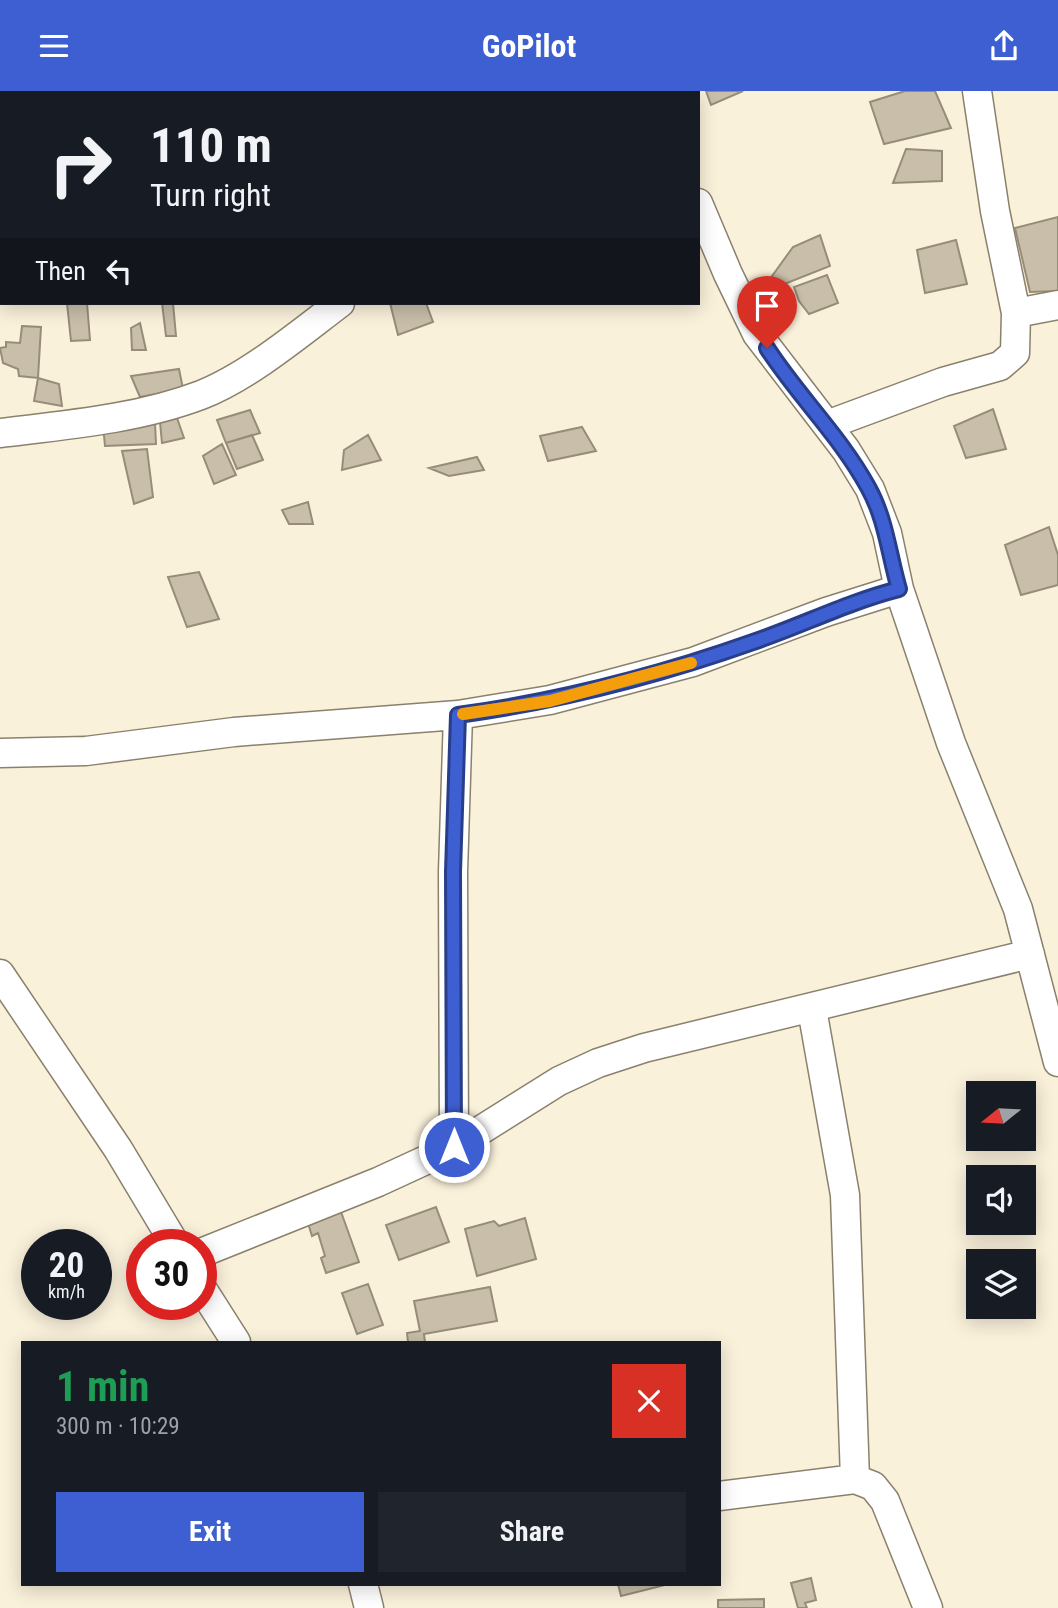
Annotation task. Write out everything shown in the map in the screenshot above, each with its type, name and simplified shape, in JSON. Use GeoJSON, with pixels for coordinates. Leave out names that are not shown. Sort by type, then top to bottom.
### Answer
{"type":"FeatureCollection","features":[{"type":"Feature","properties":{"kind":"street"},"geometry":{"type":"LineString","coordinates":[[827,425],[943,382],[1000,366],[1015,353],[1016,313],[995,211],[977,91]]}},
{"type":"Feature","properties":{"kind":"street"},"geometry":{"type":"LineString","coordinates":[[700,207],[757,334],[827,425],[870,489],[887,533],[899,589],[951,743],[1018,909],[1030,954],[1049,985],[1058,1062]]}},
{"type":"Feature","properties":{"kind":"street"},"geometry":{"type":"LineString","coordinates":[[0,433],[164,408],[204,394],[287,343],[338,305]]}},
{"type":"Feature","properties":{"kind":"street"},"geometry":{"type":"LineString","coordinates":[[1016,313],[1058,305]]}},
{"type":"Feature","properties":{"kind":"street"},"geometry":{"type":"LineString","coordinates":[[0,753],[86,751],[234,732],[458,715],[550,701],[705,658],[826,612],[899,589]]}},
{"type":"Feature","properties":{"kind":"street"},"geometry":{"type":"LineString","coordinates":[[454,1147],[453,872],[458,715]]}},
{"type":"Feature","properties":{"kind":"street"},"geometry":{"type":"LineString","coordinates":[[217,1247],[379,1182],[454,1147],[559,1081],[598,1063],[645,1048],[1030,954]]}},
{"type":"Feature","properties":{"kind":"street"},"geometry":{"type":"LineString","coordinates":[[0,974],[118,1150],[166,1229]]}},
{"type":"Feature","properties":{"kind":"street"},"geometry":{"type":"LineString","coordinates":[[812,1009],[845,1195],[855,1479]]}},
{"type":"Feature","properties":{"kind":"street"},"geometry":{"type":"LineString","coordinates":[[217,1312],[235,1341]]}},
{"type":"Feature","properties":{"kind":"street"},"geometry":{"type":"LineString","coordinates":[[721,1496],[855,1479],[873,1486],[885,1501],[928,1608]]}},
{"type":"Feature","properties":{"kind":"street"},"geometry":{"type":"LineString","coordinates":[[364,1586],[369,1608]]}},
{"type":"Feature","properties":{"kind":"building"},"geometry":{"type":"Polygon","coordinates":[[[706,91],[743,91],[711,105],[706,91]]]}},
{"type":"Feature","properties":{"kind":"building"},"geometry":{"type":"Polygon","coordinates":[[[905,91],[935,91],[951,128],[884,144],[870,102],[905,91]]]}},
{"type":"Feature","properties":{"kind":"building"},"geometry":{"type":"Polygon","coordinates":[[[906,149],[942,151],[942,181],[893,183],[906,149]]]}},
{"type":"Feature","properties":{"kind":"building"},"geometry":{"type":"Polygon","coordinates":[[[1058,217],[1058,291],[1030,292],[1015,228],[1058,217]]]}},
{"type":"Feature","properties":{"kind":"building"},"geometry":{"type":"Polygon","coordinates":[[[820,235],[830,266],[759,294],[793,247],[820,235]]]}},
{"type":"Feature","properties":{"kind":"building"},"geometry":{"type":"Polygon","coordinates":[[[956,240],[967,284],[925,293],[917,250],[956,240]]]}},
{"type":"Feature","properties":{"kind":"building"},"geometry":{"type":"Polygon","coordinates":[[[827,275],[838,303],[809,314],[799,301],[794,287],[827,275]]]}},
{"type":"Feature","properties":{"kind":"building"},"geometry":{"type":"Polygon","coordinates":[[[67,305],[87,305],[90,340],[71,341],[67,305]]]}},
{"type":"Feature","properties":{"kind":"building"},"geometry":{"type":"Polygon","coordinates":[[[162,305],[173,305],[176,336],[166,336],[162,305]]]}},
{"type":"Feature","properties":{"kind":"building"},"geometry":{"type":"Polygon","coordinates":[[[390,305],[427,305],[433,322],[398,335],[390,305]]]}},
{"type":"Feature","properties":{"kind":"building"},"geometry":{"type":"Polygon","coordinates":[[[140,323],[146,350],[132,350],[131,328],[140,323]]]}},
{"type":"Feature","properties":{"kind":"building"},"geometry":{"type":"Polygon","coordinates":[[[22,326],[41,327],[38,378],[19,376],[18,369],[3,363],[0,348],[6,347],[6,342],[20,343],[22,326]]]}},
{"type":"Feature","properties":{"kind":"building"},"geometry":{"type":"Polygon","coordinates":[[[179,369],[183,389],[140,397],[131,376],[179,369]]]}},
{"type":"Feature","properties":{"kind":"building"},"geometry":{"type":"Polygon","coordinates":[[[38,378],[59,384],[62,406],[34,401],[38,378]]]}},
{"type":"Feature","properties":{"kind":"building"},"geometry":{"type":"Polygon","coordinates":[[[993,409],[1006,449],[966,458],[954,426],[993,409]]]}},
{"type":"Feature","properties":{"kind":"building"},"geometry":{"type":"Polygon","coordinates":[[[250,410],[260,433],[226,443],[217,420],[250,410]]]}},
{"type":"Feature","properties":{"kind":"building"},"geometry":{"type":"Polygon","coordinates":[[[177,418],[184,438],[162,443],[160,422],[177,418]]]}},
{"type":"Feature","properties":{"kind":"building"},"geometry":{"type":"Polygon","coordinates":[[[155,423],[156,444],[105,446],[103,425],[155,423]]]}},
{"type":"Feature","properties":{"kind":"building"},"geometry":{"type":"Polygon","coordinates":[[[582,427],[596,451],[548,461],[540,436],[582,427]]]}},
{"type":"Feature","properties":{"kind":"building"},"geometry":{"type":"Polygon","coordinates":[[[252,435],[263,460],[237,469],[226,443],[252,435]]]}},
{"type":"Feature","properties":{"kind":"building"},"geometry":{"type":"Polygon","coordinates":[[[368,435],[381,460],[342,470],[344,450],[368,435]]]}},
{"type":"Feature","properties":{"kind":"building"},"geometry":{"type":"Polygon","coordinates":[[[222,444],[236,475],[214,484],[203,456],[222,444]]]}},
{"type":"Feature","properties":{"kind":"building"},"geometry":{"type":"Polygon","coordinates":[[[147,449],[153,497],[134,504],[122,451],[147,449]]]}},
{"type":"Feature","properties":{"kind":"building"},"geometry":{"type":"Polygon","coordinates":[[[477,457],[484,470],[449,476],[429,468],[477,457]]]}},
{"type":"Feature","properties":{"kind":"building"},"geometry":{"type":"Polygon","coordinates":[[[308,502],[313,524],[289,524],[282,510],[308,502]]]}},
{"type":"Feature","properties":{"kind":"building"},"geometry":{"type":"Polygon","coordinates":[[[1049,527],[1058,555],[1058,585],[1021,595],[1005,545],[1049,527]]]}},
{"type":"Feature","properties":{"kind":"building"},"geometry":{"type":"Polygon","coordinates":[[[199,572],[219,619],[187,627],[168,577],[199,572]]]}},
{"type":"Feature","properties":{"kind":"building"},"geometry":{"type":"Polygon","coordinates":[[[436,1207],[449,1242],[399,1260],[386,1225],[436,1207]]]}},
{"type":"Feature","properties":{"kind":"building"},"geometry":{"type":"Polygon","coordinates":[[[340,1209],[359,1262],[326,1273],[321,1258],[325,1256],[318,1233],[312,1236],[307,1220],[340,1209]]]}},
{"type":"Feature","properties":{"kind":"building"},"geometry":{"type":"Polygon","coordinates":[[[525,1218],[536,1259],[477,1276],[465,1229],[494,1221],[499,1226],[525,1218]]]}},
{"type":"Feature","properties":{"kind":"building"},"geometry":{"type":"Polygon","coordinates":[[[368,1284],[383,1325],[357,1334],[342,1293],[368,1284]]]}},
{"type":"Feature","properties":{"kind":"building"},"geometry":{"type":"Polygon","coordinates":[[[490,1287],[497,1321],[424,1334],[425,1341],[408,1341],[407,1333],[420,1331],[414,1301],[490,1287]]]}},
{"type":"Feature","properties":{"kind":"building"},"geometry":{"type":"Polygon","coordinates":[[[811,1578],[816,1600],[805,1603],[807,1608],[798,1608],[791,1583],[811,1578]]]}},
{"type":"Feature","properties":{"kind":"building"},"geometry":{"type":"Polygon","coordinates":[[[618,1586],[661,1586],[621,1596],[618,1586]]]}},
{"type":"Feature","properties":{"kind":"building"},"geometry":{"type":"Polygon","coordinates":[[[764,1599],[764,1608],[718,1608],[718,1600],[764,1599]]]}},
{"type":"Feature","properties":{"kind":"slow traffic"},"geometry":{"type":"LineString","coordinates":[[463,714],[550,701],[691,663]]}},
{"type":"Feature","properties":{"kind":"route"},"geometry":{"type":"LineString","coordinates":[[454,1147],[453,872],[458,715],[550,701],[617,684],[757,641],[826,612],[899,589],[887,533],[870,489],[846,450],[767,348]]}}]}
